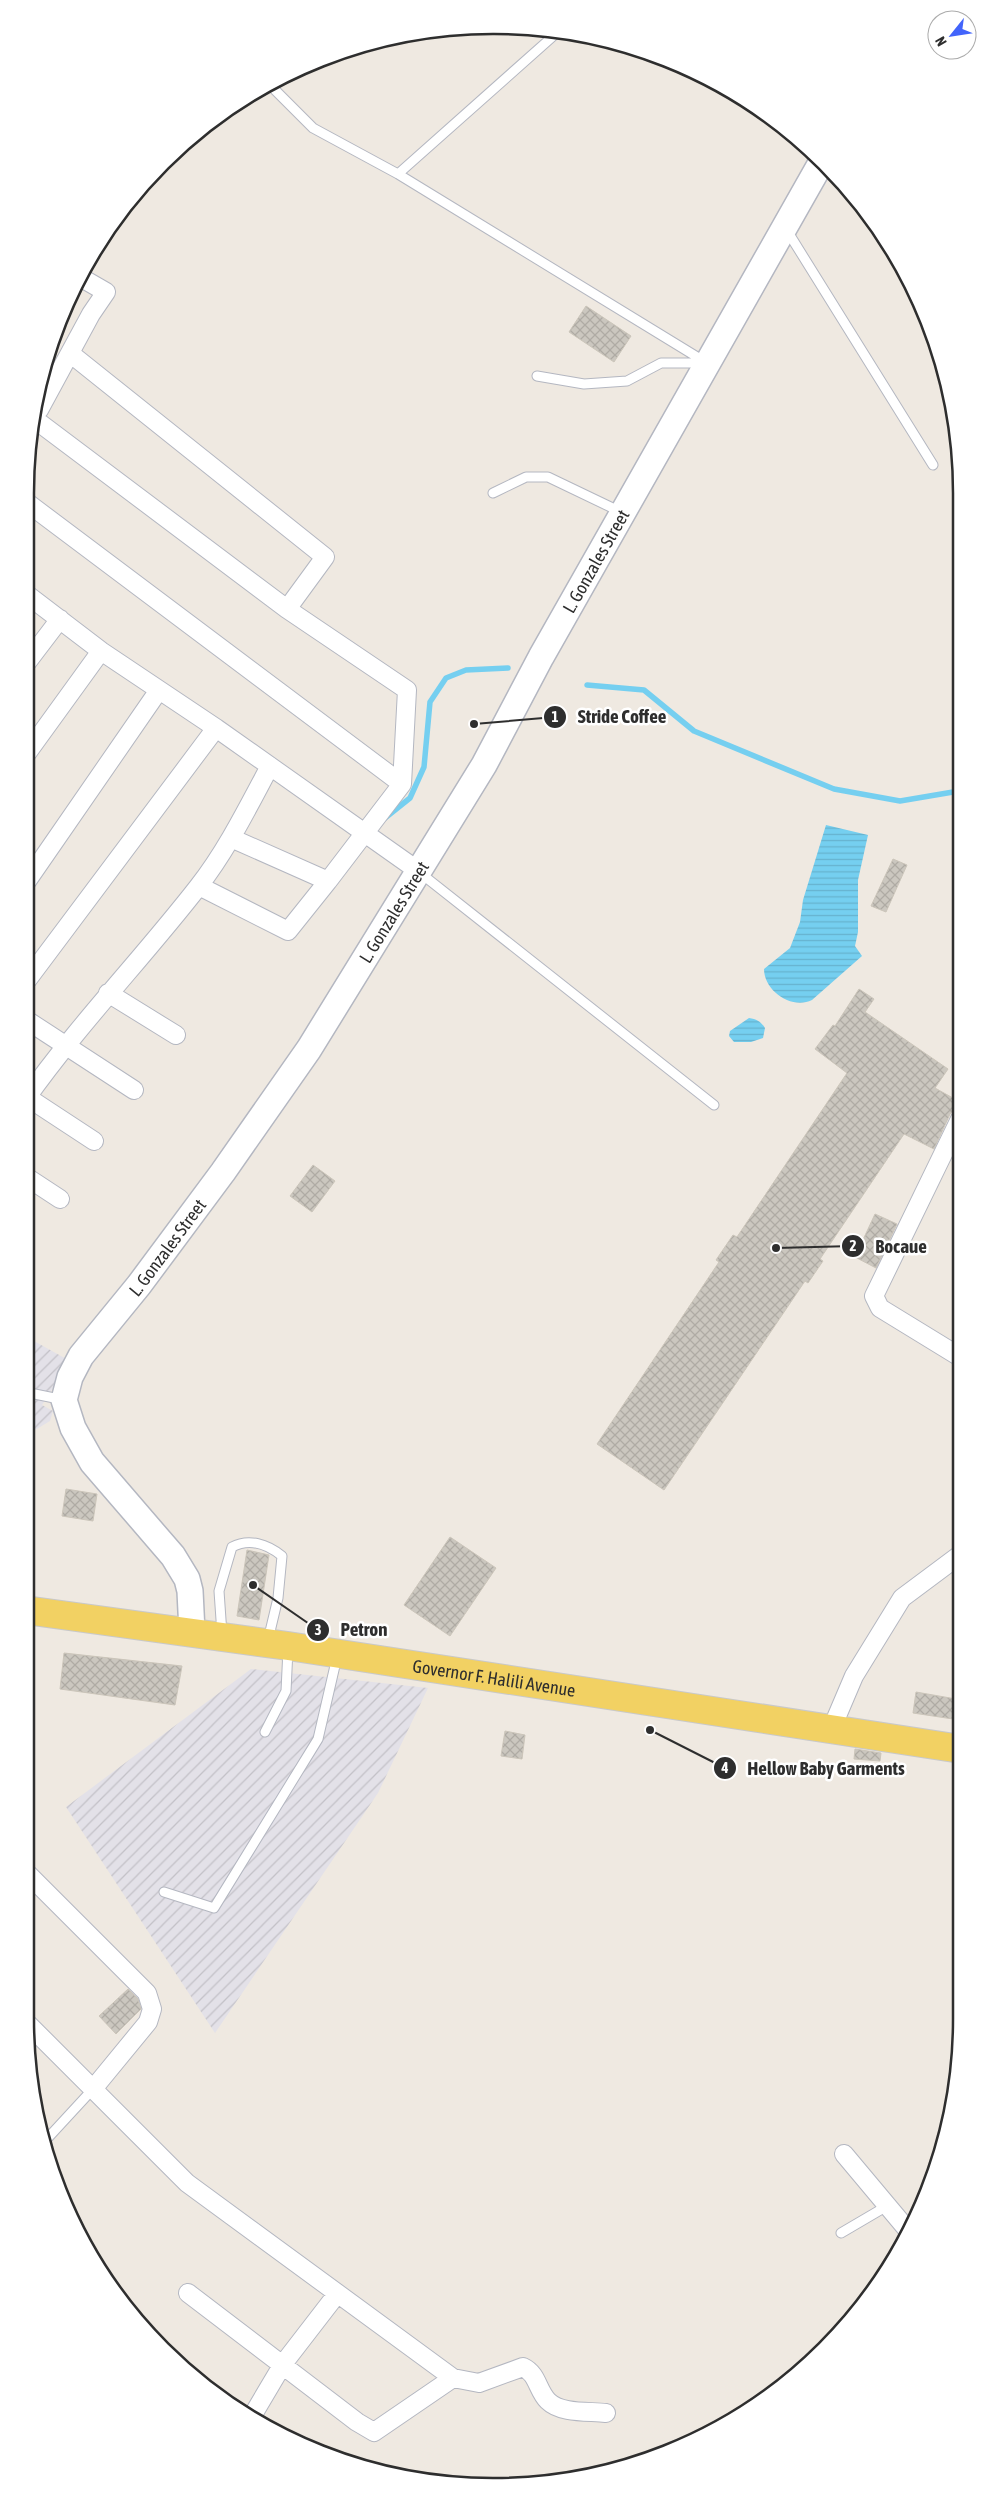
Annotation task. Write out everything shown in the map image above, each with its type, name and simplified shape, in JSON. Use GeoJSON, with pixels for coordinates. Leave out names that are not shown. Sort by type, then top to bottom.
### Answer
{"type":"FeatureCollection","features":[{"type":"Feature","properties":{"kind":"main road","name":"Governor F. Halili Avenue"},"geometry":{"type":"LineString","coordinates":[[34,1611],[278,1644],[953,1748]]}},
{"type":"Feature","properties":{"kind":"street","name":"L. Gonzales Street"},"geometry":{"type":"LineString","coordinates":[[64,1400],[70,1377],[81,1356],[139,1285],[217,1180],[309,1049],[417,870],[484,765],[541,657],[819,168]]}},
{"type":"Feature","properties":{"kind":"street"},"geometry":{"type":"LineString","coordinates":[[43,402],[106,292],[86,281]]}},
{"type":"Feature","properties":{"kind":"street"},"geometry":{"type":"LineString","coordinates":[[70,354],[325,557],[287,609]]}},
{"type":"Feature","properties":{"kind":"street"},"geometry":{"type":"LineString","coordinates":[[40,423],[287,609],[407,690],[402,784],[288,931],[199,886]]}},
{"type":"Feature","properties":{"kind":"street"},"geometry":{"type":"LineString","coordinates":[[34,508],[402,784]]}},
{"type":"Feature","properties":{"kind":"street"},"geometry":{"type":"LineString","coordinates":[[34,600],[101,650],[216,728],[417,870]]}},
{"type":"Feature","properties":{"kind":"street"},"geometry":{"type":"LineString","coordinates":[[34,653],[60,619]]}},
{"type":"Feature","properties":{"kind":"street"},"geometry":{"type":"LineString","coordinates":[[34,743],[101,650]]}},
{"type":"Feature","properties":{"kind":"street"},"geometry":{"type":"LineString","coordinates":[[34,871],[159,690]]}},
{"type":"Feature","properties":{"kind":"street"},"geometry":{"type":"LineString","coordinates":[[34,971],[216,728]]}},
{"type":"Feature","properties":{"kind":"street"},"geometry":{"type":"LineString","coordinates":[[34,1087],[108,993],[199,886],[231,838],[270,766]]}},
{"type":"Feature","properties":{"kind":"street"},"geometry":{"type":"LineString","coordinates":[[231,838],[328,881]]}},
{"type":"Feature","properties":{"kind":"street"},"geometry":{"type":"LineString","coordinates":[[108,993],[176,1035]]}},
{"type":"Feature","properties":{"kind":"street"},"geometry":{"type":"LineString","coordinates":[[34,1025],[134,1090]]}},
{"type":"Feature","properties":{"kind":"street"},"geometry":{"type":"LineString","coordinates":[[34,1103],[94,1141]]}},
{"type":"Feature","properties":{"kind":"street"},"geometry":{"type":"LineString","coordinates":[[953,1133],[874,1296],[880,1308],[953,1353]]}},
{"type":"Feature","properties":{"kind":"street"},"geometry":{"type":"LineString","coordinates":[[34,1182],[60,1199]]}},
{"type":"Feature","properties":{"kind":"street"},"geometry":{"type":"LineString","coordinates":[[64,1400],[73,1428],[92,1462],[173,1556],[187,1579],[190,1591],[192,1632]]}},
{"type":"Feature","properties":{"kind":"street"},"geometry":{"type":"LineString","coordinates":[[831,1730],[854,1676],[902,1598],[953,1560]]}},
{"type":"Feature","properties":{"kind":"street"},"geometry":{"type":"LineString","coordinates":[[34,1881],[147,1993],[152,2009],[148,2022],[93,2089]]}},
{"type":"Feature","properties":{"kind":"street"},"geometry":{"type":"LineString","coordinates":[[34,2030],[187,2183],[453,2378],[479,2383],[523,2367],[531,2371],[548,2401],[560,2409],[606,2413]]}},
{"type":"Feature","properties":{"kind":"street"},"geometry":{"type":"LineString","coordinates":[[844,2154],[904,2226]]}},
{"type":"Feature","properties":{"kind":"street"},"geometry":{"type":"LineString","coordinates":[[188,2293],[357,2422],[374,2432],[453,2378]]}},
{"type":"Feature","properties":{"kind":"street"},"geometry":{"type":"LineString","coordinates":[[255,2411],[283,2364],[337,2294]]}},
{"type":"Feature","properties":{"kind":"lane"},"geometry":{"type":"LineString","coordinates":[[398,174],[551,38]]}},
{"type":"Feature","properties":{"kind":"lane"},"geometry":{"type":"LineString","coordinates":[[274,89],[313,128],[398,174],[707,363]]}},
{"type":"Feature","properties":{"kind":"lane"},"geometry":{"type":"LineString","coordinates":[[784,227],[933,465]]}},
{"type":"Feature","properties":{"kind":"lane"},"geometry":{"type":"LineString","coordinates":[[537,376],[584,384],[601,383],[627,381],[661,362],[707,363]]}},
{"type":"Feature","properties":{"kind":"lane"},"geometry":{"type":"LineString","coordinates":[[493,493],[526,477],[548,477],[624,513]]}},
{"type":"Feature","properties":{"kind":"lane"},"geometry":{"type":"LineString","coordinates":[[417,870],[714,1104]]}},
{"type":"Feature","properties":{"kind":"lane"},"geometry":{"type":"LineString","coordinates":[[34,1394],[64,1400]]}},
{"type":"Feature","properties":{"kind":"lane"},"geometry":{"type":"LineString","coordinates":[[222,1636],[219,1592],[232,1547],[243,1542],[270,1547],[282,1556],[278,1598],[278,1644],[286,1691],[265,1732]]}},
{"type":"Feature","properties":{"kind":"lane"},"geometry":{"type":"LineString","coordinates":[[164,1892],[214,1908],[318,1739],[337,1654]]}},
{"type":"Feature","properties":{"kind":"lane"},"geometry":{"type":"LineString","coordinates":[[49,2136],[93,2089]]}},
{"type":"Feature","properties":{"kind":"lane"},"geometry":{"type":"LineString","coordinates":[[841,2232],[888,2206]]}},
{"type":"Feature","properties":{"kind":"shaded area"},"geometry":{"type":"Polygon","coordinates":[[[34,1341],[70,1361],[42,1405],[53,1411],[50,1421],[34,1431],[34,1341]]]}},
{"type":"Feature","properties":{"kind":"shaded area"},"geometry":{"type":"Polygon","coordinates":[[[251,1669],[428,1688],[378,1793],[215,2033],[66,1807],[251,1669]]]}},
{"type":"Feature","properties":{"kind":"water"},"geometry":{"type":"Polygon","coordinates":[[[826,825],[868,835],[858,880],[858,932],[855,946],[862,956],[812,1000],[796,1002],[780,996],[774,991],[765,977],[764,969],[790,948],[800,922],[803,900],[826,825]]]}},
{"type":"Feature","properties":{"kind":"water"},"geometry":{"type":"Polygon","coordinates":[[[749,1018],[758,1021],[765,1028],[763,1038],[751,1042],[734,1042],[729,1036],[730,1031],[749,1018]]]}},
{"type":"Feature","properties":{"kind":"building"},"geometry":{"type":"Polygon","coordinates":[[[586,306],[631,336],[614,362],[569,332],[586,306]]]}},
{"type":"Feature","properties":{"kind":"building"},"geometry":{"type":"Polygon","coordinates":[[[893,859],[907,865],[886,912],[871,906],[893,859]]]}},
{"type":"Feature","properties":{"kind":"building"},"geometry":{"type":"Polygon","coordinates":[[[859,989],[874,999],[865,1012],[948,1069],[935,1088],[953,1098],[953,1110],[934,1149],[904,1134],[820,1259],[823,1261],[808,1283],[805,1281],[664,1490],[597,1444],[719,1262],[716,1260],[733,1235],[737,1237],[847,1073],[815,1049],[833,1025],[835,1026],[859,989]]]}},
{"type":"Feature","properties":{"kind":"building"},"geometry":{"type":"Polygon","coordinates":[[[313,1165],[335,1181],[312,1212],[290,1196],[313,1165]]]}},
{"type":"Feature","properties":{"kind":"building"},"geometry":{"type":"Polygon","coordinates":[[[875,1214],[897,1224],[876,1268],[855,1257],[875,1214]]]}},
{"type":"Feature","properties":{"kind":"building"},"geometry":{"type":"Polygon","coordinates":[[[66,1489],[97,1494],[93,1521],[62,1516],[66,1489]]]}},
{"type":"Feature","properties":{"kind":"building"},"geometry":{"type":"Polygon","coordinates":[[[450,1537],[496,1568],[450,1636],[404,1605],[450,1537]]]}},
{"type":"Feature","properties":{"kind":"building"},"geometry":{"type":"Polygon","coordinates":[[[247,1550],[269,1555],[259,1620],[237,1616],[247,1550]]]}},
{"type":"Feature","properties":{"kind":"building"},"geometry":{"type":"Polygon","coordinates":[[[64,1653],[182,1666],[175,1705],[60,1689],[64,1653]]]}},
{"type":"Feature","properties":{"kind":"building"},"geometry":{"type":"Polygon","coordinates":[[[916,1692],[953,1698],[953,1719],[913,1713],[916,1692]]]}},
{"type":"Feature","properties":{"kind":"building"},"geometry":{"type":"Polygon","coordinates":[[[505,1731],[525,1735],[522,1759],[501,1756],[505,1731]]]}},
{"type":"Feature","properties":{"kind":"building"},"geometry":{"type":"Polygon","coordinates":[[[855,1749],[881,1753],[880,1761],[854,1759],[855,1749]]]}},
{"type":"Feature","properties":{"kind":"building"},"geometry":{"type":"Polygon","coordinates":[[[128,1989],[138,1999],[141,2009],[116,2034],[99,2016],[128,1989]]]}},
{"type":"Feature","properties":{"kind":"waterway"},"geometry":{"type":"LineString","coordinates":[[385,818],[410,798],[424,767],[430,702],[446,678],[466,670],[508,668]]}},
{"type":"Feature","properties":{"kind":"waterway"},"geometry":{"type":"LineString","coordinates":[[587,685],[644,690],[694,731],[834,789],[900,801],[953,792]]}},
{"type":"Feature","properties":{"kind":"place","name":"Stride Coffee"},"geometry":{"type":"Point","coordinates":[474,724]}},
{"type":"Feature","properties":{"kind":"place","name":"Bocaue"},"geometry":{"type":"Point","coordinates":[776,1248]}},
{"type":"Feature","properties":{"kind":"place","name":"Petron"},"geometry":{"type":"Point","coordinates":[253,1585]}},
{"type":"Feature","properties":{"kind":"place","name":"Hellow Baby Garments"},"geometry":{"type":"Point","coordinates":[650,1730]}}]}
